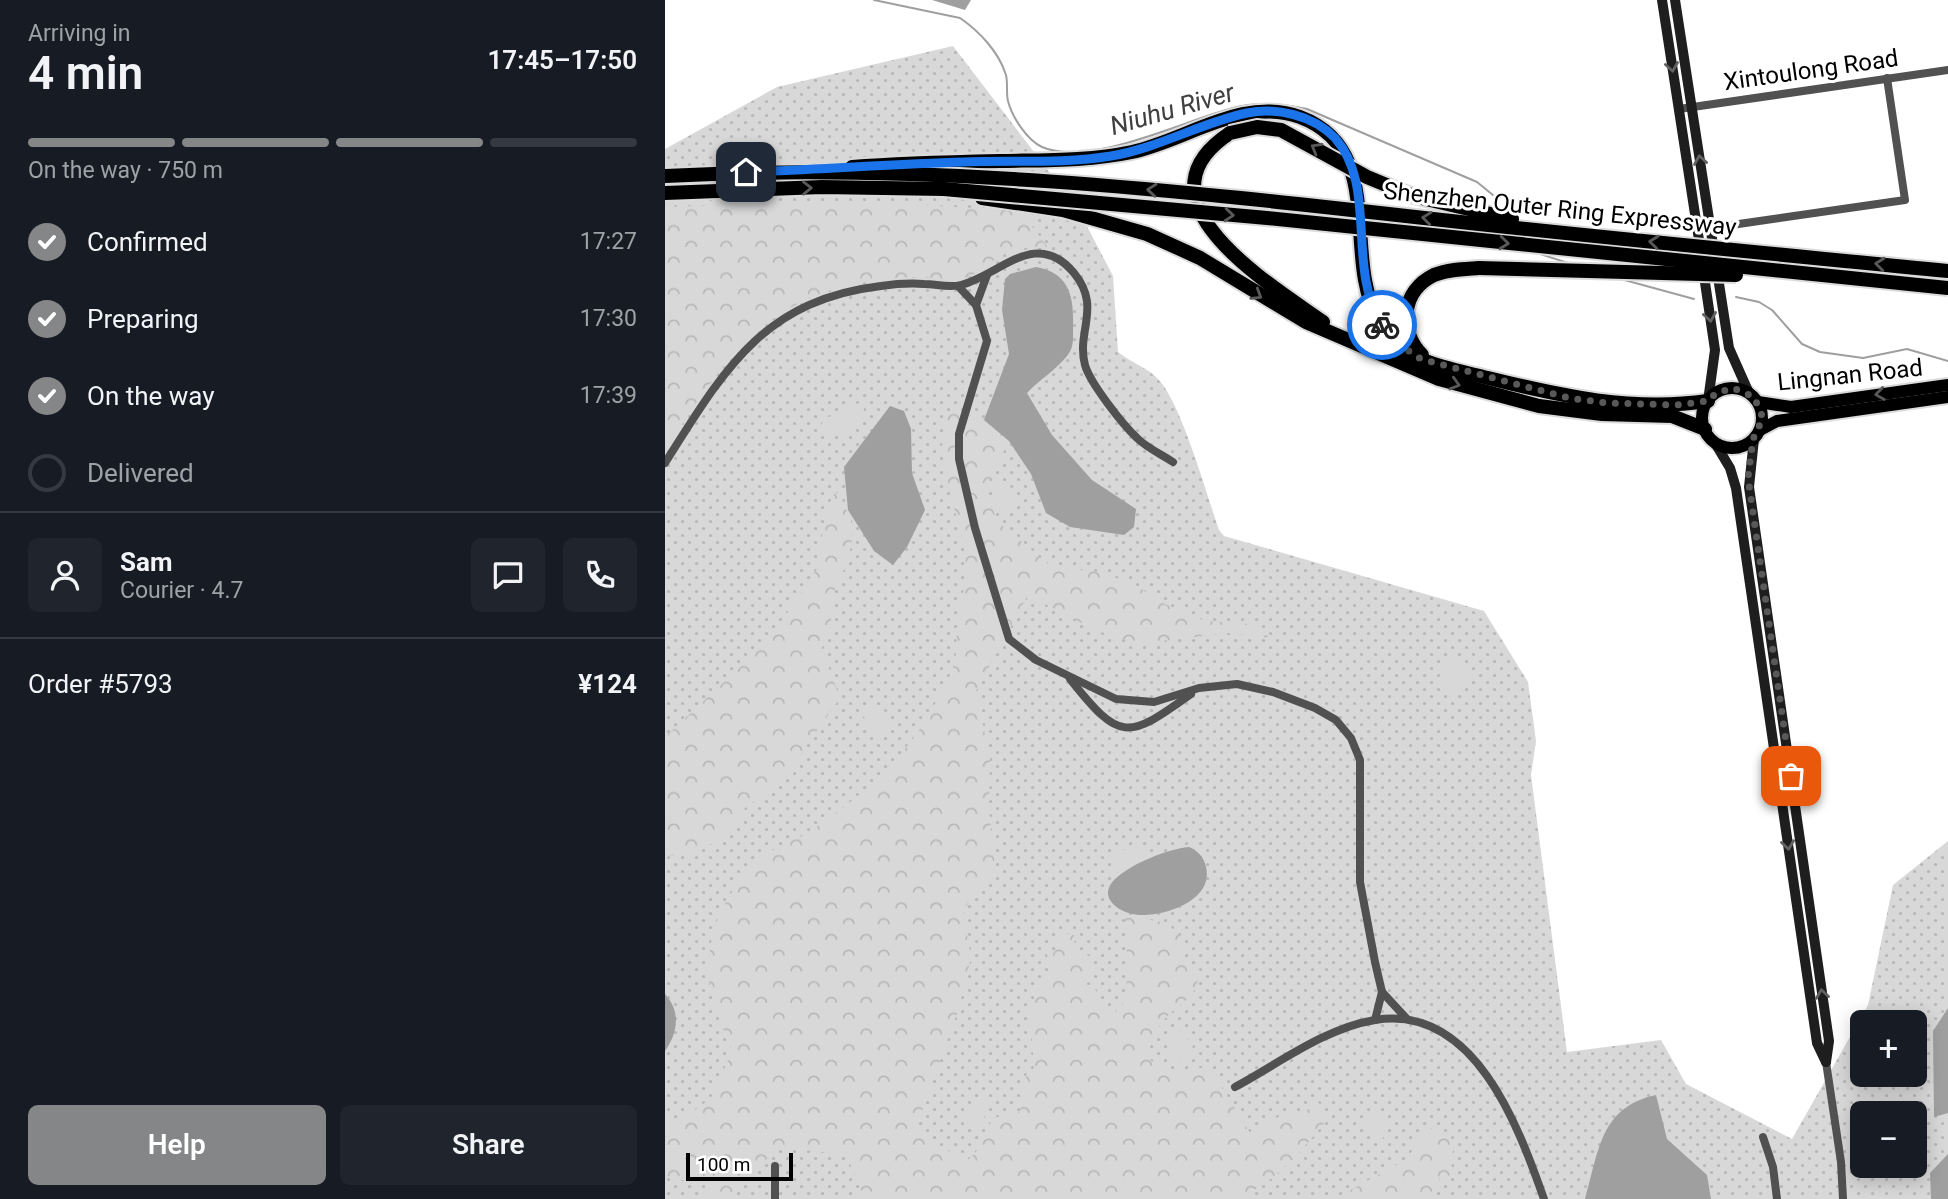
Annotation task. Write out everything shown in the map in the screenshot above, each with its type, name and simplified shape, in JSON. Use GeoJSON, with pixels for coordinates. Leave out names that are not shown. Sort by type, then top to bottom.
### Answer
{"type":"FeatureCollection","features":[{"type":"Feature","properties":{"kind":"highway"},"geometry":{"type":"LineString","coordinates":[[822,170],[896,164],[1110,156],[1164,143],[1219,121],[1254,112],[1298,116],[1334,137],[1347,159],[1356,184],[1363,272],[1372,308],[1398,344],[1432,362],[1585,400],[1655,405],[1708,401]]}},
{"type":"Feature","properties":{"kind":"highway"},"geometry":{"type":"LineString","coordinates":[[1346,340],[1245,266],[1206,227],[1198,204],[1199,170],[1210,150],[1230,133],[1257,127],[1281,130],[1367,177],[1413,197],[1613,238]]}},
{"type":"Feature","properties":{"kind":"highway","name":"Shenzhen Outer Ring Expressway"},"geometry":{"type":"LineString","coordinates":[[665,176],[822,170],[1013,177],[1251,198],[1948,271]]}},
{"type":"Feature","properties":{"kind":"highway","name":"Shenzhen Outer Ring Expressway"},"geometry":{"type":"LineString","coordinates":[[665,193],[822,187],[944,189],[1267,218],[1948,288]]}},
{"type":"Feature","properties":{"kind":"highway"},"geometry":{"type":"LineString","coordinates":[[944,189],[1098,219],[1147,234],[1200,258],[1285,311],[1439,379],[1539,406],[1602,414],[1672,416],[1705,429]]}},
{"type":"Feature","properties":{"kind":"highway"},"geometry":{"type":"LineString","coordinates":[[1432,362],[1414,347],[1409,337],[1406,315],[1412,295],[1436,274],[1479,268],[1848,279]]}},
{"type":"Feature","properties":{"kind":"main road","name":"Lingnan Road"},"geometry":{"type":"LineString","coordinates":[[1753,398],[1791,407],[1948,385]]}},
{"type":"Feature","properties":{"kind":"main road"},"geometry":{"type":"LineString","coordinates":[[1727,389],[1753,398],[1762,412],[1757,435],[1732,448],[1716,443],[1705,429],[1703,412],[1708,401],[1727,389]]}},
{"type":"Feature","properties":{"kind":"main road","name":"Lingnan Road"},"geometry":{"type":"LineString","coordinates":[[1757,435],[1777,421],[1948,397]]}},
{"type":"Feature","properties":{"kind":"street"},"geometry":{"type":"LineString","coordinates":[[1662,0],[1716,350],[1708,401]]}},
{"type":"Feature","properties":{"kind":"street"},"geometry":{"type":"LineString","coordinates":[[1675,0],[1731,357],[1753,398]]}},
{"type":"Feature","properties":{"kind":"street","name":"Xintoulong Road"},"geometry":{"type":"LineString","coordinates":[[1679,109],[1948,70]]}},
{"type":"Feature","properties":{"kind":"street"},"geometry":{"type":"LineString","coordinates":[[1711,228],[1905,200],[1887,78]]}},
{"type":"Feature","properties":{"kind":"street"},"geometry":{"type":"LineString","coordinates":[[665,463],[719,383],[750,345],[800,307],[834,295],[881,286],[958,286],[988,275],[1009,259],[1033,254],[1048,255],[1074,272],[1089,299],[1085,366],[1138,440],[1173,462]]}},
{"type":"Feature","properties":{"kind":"street"},"geometry":{"type":"LineString","coordinates":[[977,305],[988,275]]}},
{"type":"Feature","properties":{"kind":"street"},"geometry":{"type":"LineString","coordinates":[[958,286],[977,305],[987,341],[959,434],[959,459],[965,492],[1009,639],[1017,648],[1107,696],[1135,702],[1164,700],[1199,688],[1237,684],[1273,692],[1326,713],[1351,738],[1362,772],[1359,856],[1361,895],[1382,992],[1375,1020]]}},
{"type":"Feature","properties":{"kind":"street"},"geometry":{"type":"LineString","coordinates":[[1757,435],[1749,487],[1829,1041],[1826,1062],[1841,1162],[1843,1199]]}},
{"type":"Feature","properties":{"kind":"street"},"geometry":{"type":"LineString","coordinates":[[1716,443],[1736,488],[1817,1043],[1826,1062]]}},
{"type":"Feature","properties":{"kind":"street"},"geometry":{"type":"LineString","coordinates":[[1068,677],[1101,717],[1127,727],[1154,720],[1199,688]]}},
{"type":"Feature","properties":{"kind":"street"},"geometry":{"type":"LineString","coordinates":[[1382,992],[1407,1019],[1450,1037],[1483,1070],[1514,1122],[1543,1199]]}},
{"type":"Feature","properties":{"kind":"street"},"geometry":{"type":"LineString","coordinates":[[1235,1087],[1326,1037],[1375,1020],[1407,1019]]}},
{"type":"Feature","properties":{"kind":"street"},"geometry":{"type":"LineString","coordinates":[[1763,1137],[1773,1167],[1777,1199]]}},
{"type":"Feature","properties":{"kind":"street"},"geometry":{"type":"LineString","coordinates":[[775,1166],[775,1199]]}},
{"type":"Feature","properties":{"kind":"green space"},"geometry":{"type":"Polygon","coordinates":[[[953,46],[1079,211],[1113,276],[1118,352],[1154,375],[1167,391],[1184,428],[1219,530],[1224,536],[1484,611],[1528,682],[1536,741],[1531,775],[1567,1052],[1661,1040],[1686,1084],[1792,1139],[1850,1037],[1850,1087],[1927,1087],[1927,1010],[1865,1010],[1893,885],[1948,841],[1948,1199],[665,1199],[665,149],[777,87],[953,46]]]}},
{"type":"Feature","properties":{"kind":"green space"},"geometry":{"type":"Polygon","coordinates":[[[852,201],[1021,211],[1049,249],[1028,248],[1012,251],[963,279],[919,277],[881,280],[841,287],[807,299],[777,316],[752,336],[729,360],[665,451],[665,207],[852,201]]]}},
{"type":"Feature","properties":{"kind":"green space"},"geometry":{"type":"Polygon","coordinates":[[[863,403],[864,411],[850,435],[838,436],[821,431],[820,427],[825,418],[863,403]]]}},
{"type":"Feature","properties":{"kind":"green space"},"geometry":{"type":"Polygon","coordinates":[[[953,410],[984,420],[1009,441],[984,491],[999,523],[1053,568],[1094,571],[1132,583],[1165,604],[1205,621],[1249,624],[1271,638],[1229,633],[1145,643],[1130,642],[1093,629],[1028,595],[976,691],[990,759],[989,810],[995,869],[963,910],[971,958],[958,1011],[917,1125],[936,1143],[966,1162],[976,1152],[993,1118],[1020,1112],[1027,1072],[1034,1068],[1030,1011],[1040,985],[1052,978],[1047,954],[1054,953],[1062,932],[1076,936],[1073,949],[1092,957],[1091,981],[1082,986],[1095,989],[1110,1015],[1122,1007],[1128,975],[1125,915],[1166,923],[1185,939],[1183,956],[1199,973],[1198,982],[1191,995],[1157,1029],[1147,1058],[1169,1072],[1209,1067],[1250,1133],[1294,1108],[1300,1117],[1317,1100],[1328,1119],[1284,1168],[1244,1195],[1229,1199],[865,1199],[846,1155],[779,1147],[762,1164],[737,1178],[737,1199],[706,1199],[705,1185],[665,1176],[665,1121],[679,1122],[711,1098],[732,1051],[714,1003],[709,975],[713,935],[728,898],[739,882],[769,853],[825,821],[860,794],[892,764],[920,729],[952,669],[956,655],[966,564],[948,485],[942,443],[945,425],[953,410]]]}},
{"type":"Feature","properties":{"kind":"green space"},"geometry":{"type":"Polygon","coordinates":[[[996,480],[1008,484],[1016,497],[1018,502],[1010,514],[995,508],[992,492],[996,480]]]}},
{"type":"Feature","properties":{"kind":"green space"},"geometry":{"type":"Polygon","coordinates":[[[835,492],[840,494],[851,521],[852,540],[848,561],[832,596],[831,627],[823,639],[822,650],[840,698],[806,746],[793,774],[745,808],[733,828],[719,840],[700,850],[665,857],[665,737],[764,645],[800,595],[817,569],[826,511],[835,492]]]}},
{"type":"Feature","properties":{"kind":"green space"},"geometry":{"type":"Polygon","coordinates":[[[1449,653],[1455,654],[1464,663],[1469,676],[1453,692],[1447,692],[1439,683],[1441,665],[1449,653]]]}},
{"type":"Feature","properties":{"kind":"green space"},"geometry":{"type":"Polygon","coordinates":[[[868,702],[884,710],[889,725],[884,734],[867,735],[863,709],[868,702]]]}},
{"type":"Feature","properties":{"kind":"green space"},"geometry":{"type":"Polygon","coordinates":[[[1147,847],[1152,858],[1114,874],[1112,861],[1120,850],[1147,847]]]}},
{"type":"Feature","properties":{"kind":"green space"},"geometry":{"type":"Polygon","coordinates":[[[1172,1028],[1177,1028],[1193,1045],[1188,1063],[1174,1061],[1169,1052],[1167,1041],[1172,1028]]]}},
{"type":"Feature","properties":{"kind":"green space"},"geometry":{"type":"Polygon","coordinates":[[[986,1096],[992,1099],[980,1127],[966,1129],[963,1121],[986,1096]]]}},
{"type":"Feature","properties":{"kind":"green space"},"geometry":{"type":"Polygon","coordinates":[[[1379,1111],[1383,1111],[1390,1122],[1383,1138],[1378,1141],[1361,1127],[1379,1111]]]}},
{"type":"Feature","properties":{"kind":"green space"},"geometry":{"type":"Polygon","coordinates":[[[1434,1126],[1449,1134],[1453,1148],[1451,1175],[1439,1177],[1442,1190],[1433,1187],[1433,1195],[1414,1199],[1334,1199],[1407,1159],[1420,1138],[1434,1126]]]}},
{"type":"Feature","properties":{"kind":"shaded area"},"geometry":{"type":"Polygon","coordinates":[[[932,0],[971,0],[965,10],[932,0]]]}},
{"type":"Feature","properties":{"kind":"shaded area"},"geometry":{"type":"Polygon","coordinates":[[[1036,267],[1057,275],[1068,289],[1073,308],[1073,340],[1071,350],[1063,361],[1027,393],[1052,435],[1092,480],[1136,509],[1134,527],[1124,535],[1070,527],[1046,513],[1031,474],[1009,441],[984,420],[1009,354],[1002,310],[1005,279],[1010,274],[1036,267]]]}},
{"type":"Feature","properties":{"kind":"shaded area"},"geometry":{"type":"Polygon","coordinates":[[[890,406],[904,411],[911,429],[912,473],[925,510],[907,547],[893,565],[874,551],[848,510],[844,467],[890,406]]]}},
{"type":"Feature","properties":{"kind":"shaded area"},"geometry":{"type":"Polygon","coordinates":[[[1189,847],[1198,852],[1204,860],[1207,879],[1203,889],[1186,904],[1163,913],[1141,915],[1120,909],[1110,899],[1110,886],[1122,873],[1150,858],[1189,847]]]}},
{"type":"Feature","properties":{"kind":"shaded area"},"geometry":{"type":"Polygon","coordinates":[[[665,994],[674,1008],[676,1022],[673,1037],[665,1051],[665,994]]]}},
{"type":"Feature","properties":{"kind":"shaded area"},"geometry":{"type":"Polygon","coordinates":[[[1948,1008],[1948,1113],[1934,1117],[1933,1031],[1948,1008]]]}},
{"type":"Feature","properties":{"kind":"shaded area"},"geometry":{"type":"Polygon","coordinates":[[[1656,1095],[1667,1139],[1707,1175],[1711,1199],[1585,1199],[1599,1148],[1613,1121],[1637,1101],[1656,1095]]]}},
{"type":"Feature","properties":{"kind":"shaded area"},"geometry":{"type":"Polygon","coordinates":[[[1948,1154],[1948,1199],[1931,1199],[1930,1173],[1948,1154]]]}},
{"type":"Feature","properties":{"kind":"waterway","name":"Niuhu River"},"geometry":{"type":"LineString","coordinates":[[874,0],[960,18],[974,29],[1003,66],[1007,78],[1008,101],[1017,121],[1026,134],[1042,147],[1062,152],[1111,147],[1242,106],[1288,106],[1307,109],[1477,182],[1499,200],[1498,211]]}},
{"type":"Feature","properties":{"kind":"waterway","name":"Niuhu River"},"geometry":{"type":"LineString","coordinates":[[1534,252],[1568,263]]}},
{"type":"Feature","properties":{"kind":"waterway","name":"Niuhu River"},"geometry":{"type":"LineString","coordinates":[[1617,278],[1694,299]]}},
{"type":"Feature","properties":{"kind":"waterway","name":"Niuhu River"},"geometry":{"type":"LineString","coordinates":[[1736,297],[1759,302],[1772,310],[1802,344],[1820,352],[1863,358],[1907,349],[1948,361]]}},
{"type":"Feature","properties":{"kind":"way so far"},"geometry":{"type":"LineString","coordinates":[[1382,325],[1398,344],[1421,359],[1569,398],[1633,405],[1677,405],[1708,401],[1721,390],[1733,388],[1754,397],[1763,418],[1760,430],[1753,439],[1748,478],[1791,776]]}},
{"type":"Feature","properties":{"kind":"route"},"geometry":{"type":"LineString","coordinates":[[746,172],[896,164],[1088,159],[1148,148],[1236,115],[1269,111],[1298,116],[1334,137],[1352,168],[1358,200],[1360,248],[1366,288],[1372,308],[1382,325]]}}]}
